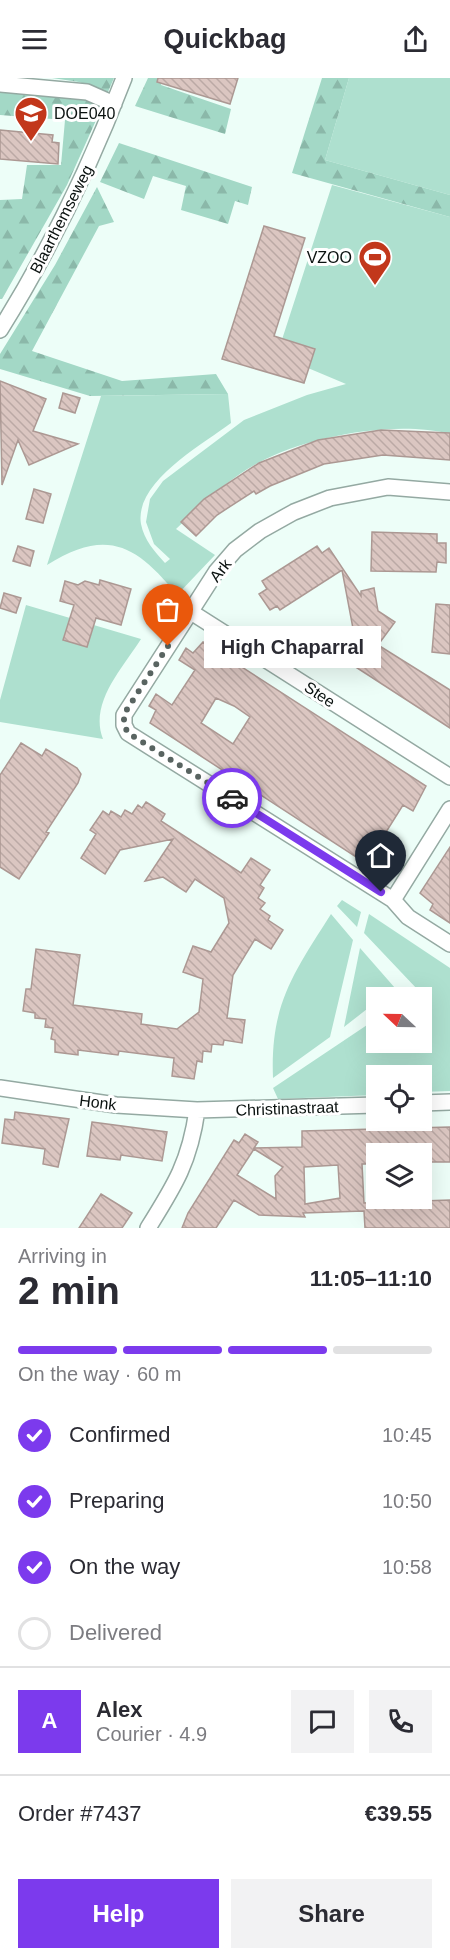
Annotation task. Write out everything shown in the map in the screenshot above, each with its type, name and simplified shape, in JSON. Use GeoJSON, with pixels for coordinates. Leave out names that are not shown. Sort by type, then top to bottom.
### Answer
{"type":"FeatureCollection","features":[{"type":"Feature","properties":{"kind":"street","name":"Blaarthemseweg"},"geometry":{"type":"LineString","coordinates":[[0,330],[37,269],[79,189],[124,78]]}},
{"type":"Feature","properties":{"kind":"street"},"geometry":{"type":"LineString","coordinates":[[0,84],[87,92],[114,104]]}},
{"type":"Feature","properties":{"kind":"street","name":"Ark"},"geometry":{"type":"LineString","coordinates":[[450,492],[388,487],[330,498],[294,512],[260,531],[235,550],[216,572],[124,714],[124,725],[128,733],[393,900],[408,917],[450,944]]}},
{"type":"Feature","properties":{"kind":"street","name":"Stee"},"geometry":{"type":"LineString","coordinates":[[190,612],[450,777]]}},
{"type":"Feature","properties":{"kind":"street"},"geometry":{"type":"LineString","coordinates":[[393,900],[450,809]]}},
{"type":"Feature","properties":{"kind":"street","name":"Honk"},"geometry":{"type":"LineString","coordinates":[[0,1088],[116,1105],[197,1110]]}},
{"type":"Feature","properties":{"kind":"street"},"geometry":{"type":"LineString","coordinates":[[432,1103],[450,1102]]}},
{"type":"Feature","properties":{"kind":"street","name":"Christinastraat"},"geometry":{"type":"LineString","coordinates":[[197,1110],[366,1105]]}},
{"type":"Feature","properties":{"kind":"street"},"geometry":{"type":"LineString","coordinates":[[148,1228],[179,1179],[192,1144],[197,1110]]}},
{"type":"Feature","properties":{"kind":"green space"},"geometry":{"type":"Polygon","coordinates":[[[52,78],[114,78],[108,92],[79,82],[52,78]]]}},
{"type":"Feature","properties":{"kind":"green space"},"geometry":{"type":"Polygon","coordinates":[[[148,78],[163,78],[161,85],[231,109],[225,134],[135,106],[148,78]]]}},
{"type":"Feature","properties":{"kind":"green space"},"geometry":{"type":"Polygon","coordinates":[[[322,78],[349,78],[325,160],[450,195],[450,217],[292,173],[322,78]]]}},
{"type":"Feature","properties":{"kind":"green space"},"geometry":{"type":"Polygon","coordinates":[[[349,78],[450,78],[450,195],[325,160],[349,78]]]}},
{"type":"Feature","properties":{"kind":"green space"},"geometry":{"type":"Polygon","coordinates":[[[0,92],[96,100],[102,107],[67,185],[2,299],[0,299],[0,200],[22,199],[27,165],[61,165],[65,120],[0,115],[0,92]]]}},
{"type":"Feature","properties":{"kind":"green space"},"geometry":{"type":"Polygon","coordinates":[[[119,143],[252,187],[248,205],[235,201],[228,224],[181,210],[186,186],[153,176],[144,199],[100,182],[119,143]]]}},
{"type":"Feature","properties":{"kind":"green space"},"geometry":{"type":"Polygon","coordinates":[[[332,185],[450,217],[450,434],[404,429],[352,433],[301,445],[258,463],[215,493],[176,529],[215,555],[177,595],[148,564],[133,553],[119,547],[103,545],[86,547],[47,565],[101,396],[228,394],[231,423],[172,466],[148,494],[142,509],[141,524],[147,540],[165,563],[170,559],[154,544],[146,522],[150,499],[163,481],[244,420],[307,395],[346,384],[277,355],[332,185]]]}},
{"type":"Feature","properties":{"kind":"green space"},"geometry":{"type":"Polygon","coordinates":[[[97,187],[114,222],[99,226],[32,351],[122,381],[216,374],[228,394],[90,396],[0,369],[0,354],[55,265],[97,187]]]}},
{"type":"Feature","properties":{"kind":"green space"},"geometry":{"type":"Polygon","coordinates":[[[26,605],[141,639],[117,674],[104,699],[100,712],[103,739],[0,722],[0,700],[26,605]]]}},
{"type":"Feature","properties":{"kind":"green space"},"geometry":{"type":"Polygon","coordinates":[[[342,900],[361,912],[357,927],[337,906],[342,900]]]}},
{"type":"Feature","properties":{"kind":"green space"},"geometry":{"type":"Polygon","coordinates":[[[331,914],[353,940],[330,1037],[273,1078],[275,1030],[280,1010],[295,973],[331,914]]]}},
{"type":"Feature","properties":{"kind":"green space"},"geometry":{"type":"Polygon","coordinates":[[[369,914],[450,968],[450,1091],[432,1092],[432,1065],[366,1065],[366,1095],[278,1099],[273,1088],[366,1026],[366,1053],[432,1053],[432,987],[415,987],[364,933],[369,914]]]}},
{"type":"Feature","properties":{"kind":"green space"},"geometry":{"type":"Polygon","coordinates":[[[360,948],[394,987],[366,987],[366,1010],[344,1027],[360,948]]]}},
{"type":"Feature","properties":{"kind":"building"},"geometry":{"type":"Polygon","coordinates":[[[158,78],[238,78],[230,104],[157,82],[158,78]]]}},
{"type":"Feature","properties":{"kind":"building"},"geometry":{"type":"Polygon","coordinates":[[[0,130],[53,135],[52,142],[59,143],[58,164],[0,159],[0,130]]]}},
{"type":"Feature","properties":{"kind":"building"},"geometry":{"type":"Polygon","coordinates":[[[264,226],[305,238],[274,336],[315,349],[304,383],[222,359],[264,226]]]}},
{"type":"Feature","properties":{"kind":"building"},"geometry":{"type":"Polygon","coordinates":[[[0,381],[46,399],[33,431],[78,444],[29,465],[18,440],[2,485],[0,381]]]}},
{"type":"Feature","properties":{"kind":"building"},"geometry":{"type":"Polygon","coordinates":[[[63,393],[80,398],[75,413],[59,408],[63,393]]]}},
{"type":"Feature","properties":{"kind":"building"},"geometry":{"type":"Polygon","coordinates":[[[381,430],[450,433],[450,460],[383,455],[324,464],[256,494],[254,491],[217,515],[196,536],[181,522],[204,499],[259,463],[318,440],[381,430]]]}},
{"type":"Feature","properties":{"kind":"building"},"geometry":{"type":"Polygon","coordinates":[[[34,489],[51,494],[43,523],[26,519],[34,489]]]}},
{"type":"Feature","properties":{"kind":"building"},"geometry":{"type":"Polygon","coordinates":[[[372,532],[437,534],[437,543],[446,543],[446,563],[437,562],[436,572],[371,571],[372,532]]]}},
{"type":"Feature","properties":{"kind":"building"},"geometry":{"type":"Polygon","coordinates":[[[18,546],[34,551],[30,566],[13,561],[18,546]]]}},
{"type":"Feature","properties":{"kind":"building"},"geometry":{"type":"Polygon","coordinates":[[[317,546],[322,553],[329,548],[361,596],[361,591],[374,588],[378,611],[395,622],[378,645],[450,690],[450,728],[348,662],[346,664],[333,655],[331,644],[341,629],[355,639],[342,570],[280,610],[277,606],[270,610],[259,594],[267,589],[262,581],[317,546]]]}},
{"type":"Feature","properties":{"kind":"building"},"geometry":{"type":"Polygon","coordinates":[[[100,580],[131,589],[121,625],[96,618],[87,647],[63,640],[74,605],[60,601],[65,581],[78,585],[85,581],[99,585],[100,580]]]}},
{"type":"Feature","properties":{"kind":"building"},"geometry":{"type":"Polygon","coordinates":[[[4,593],[21,598],[16,613],[0,608],[4,593]]]}},
{"type":"Feature","properties":{"kind":"building"},"geometry":{"type":"Polygon","coordinates":[[[436,604],[450,605],[450,654],[432,652],[436,604]]]}},
{"type":"Feature","properties":{"kind":"building"},"geometry":{"type":"Polygon","coordinates":[[[203,642],[426,786],[413,811],[403,805],[381,840],[390,846],[378,864],[376,863],[373,868],[150,723],[156,710],[149,706],[156,694],[172,705],[195,670],[179,660],[186,648],[193,653],[203,642]],[[216,698],[201,723],[233,744],[250,717],[216,698]]]}},
{"type":"Feature","properties":{"kind":"building"},"geometry":{"type":"Polygon","coordinates":[[[21,743],[42,756],[46,749],[77,768],[81,774],[78,783],[46,832],[49,833],[19,879],[0,867],[0,775],[21,743]]]}},
{"type":"Feature","properties":{"kind":"building"},"geometry":{"type":"Polygon","coordinates":[[[146,802],[165,814],[161,821],[241,873],[251,858],[270,870],[260,885],[264,888],[258,898],[265,903],[260,909],[270,916],[268,920],[283,930],[271,949],[255,939],[233,975],[227,1018],[245,1020],[242,1043],[224,1040],[223,1045],[212,1044],[211,1052],[203,1051],[202,1062],[197,1061],[194,1079],[172,1076],[174,1058],[119,1051],[118,1055],[78,1050],[78,1055],[55,1052],[55,1040],[51,1039],[53,1028],[45,1027],[46,1019],[35,1018],[35,1013],[23,1011],[26,989],[31,989],[36,949],[80,955],[73,1005],[142,1014],[141,1024],[177,1029],[199,1012],[203,979],[183,972],[193,946],[211,952],[229,923],[224,898],[195,879],[186,892],[163,877],[145,881],[173,839],[120,850],[105,874],[81,858],[96,834],[90,830],[103,811],[109,815],[111,811],[121,817],[125,810],[132,814],[138,805],[142,808],[146,802]]]}},
{"type":"Feature","properties":{"kind":"building"},"geometry":{"type":"Polygon","coordinates":[[[450,847],[450,923],[430,910],[433,904],[420,893],[450,847]]]}},
{"type":"Feature","properties":{"kind":"building"},"geometry":{"type":"Polygon","coordinates":[[[15,1112],[69,1119],[58,1167],[43,1164],[45,1149],[2,1143],[5,1119],[14,1120],[15,1112]]]}},
{"type":"Feature","properties":{"kind":"building"},"geometry":{"type":"Polygon","coordinates":[[[92,1122],[167,1132],[162,1161],[121,1155],[120,1160],[87,1156],[92,1122]]]}},
{"type":"Feature","properties":{"kind":"building"},"geometry":{"type":"Polygon","coordinates":[[[432,1127],[450,1127],[450,1162],[432,1162],[432,1143],[366,1143],[366,1164],[362,1164],[366,1209],[432,1209],[432,1201],[450,1200],[450,1228],[365,1228],[364,1211],[303,1213],[305,1217],[259,1215],[234,1200],[216,1228],[182,1228],[188,1213],[234,1140],[239,1143],[245,1134],[258,1142],[254,1148],[302,1147],[302,1131],[432,1131],[432,1127]],[[254,1149],[237,1175],[276,1199],[275,1176],[283,1167],[254,1149]],[[338,1165],[304,1167],[305,1204],[340,1198],[338,1165]]]}},
{"type":"Feature","properties":{"kind":"building"},"geometry":{"type":"Polygon","coordinates":[[[101,1194],[132,1213],[122,1228],[79,1228],[101,1194]]]}},
{"type":"Feature","properties":{"kind":"way so far"},"geometry":{"type":"LineString","coordinates":[[168,646],[124,714],[124,725],[128,733],[232,798]]}},
{"type":"Feature","properties":{"kind":"place","name":"DOE040"},"geometry":{"type":"Point","coordinates":[31,142]}},
{"type":"Feature","properties":{"kind":"place","name":"VZOO"},"geometry":{"type":"Point","coordinates":[375,286]}},
{"type":"Feature","properties":{"kind":"place","name":"High Chaparral"},"geometry":{"type":"Point","coordinates":[168,646]}},
{"type":"Feature","properties":{"kind":"route"},"geometry":{"type":"LineString","coordinates":[[232,798],[381,892]]}}]}
